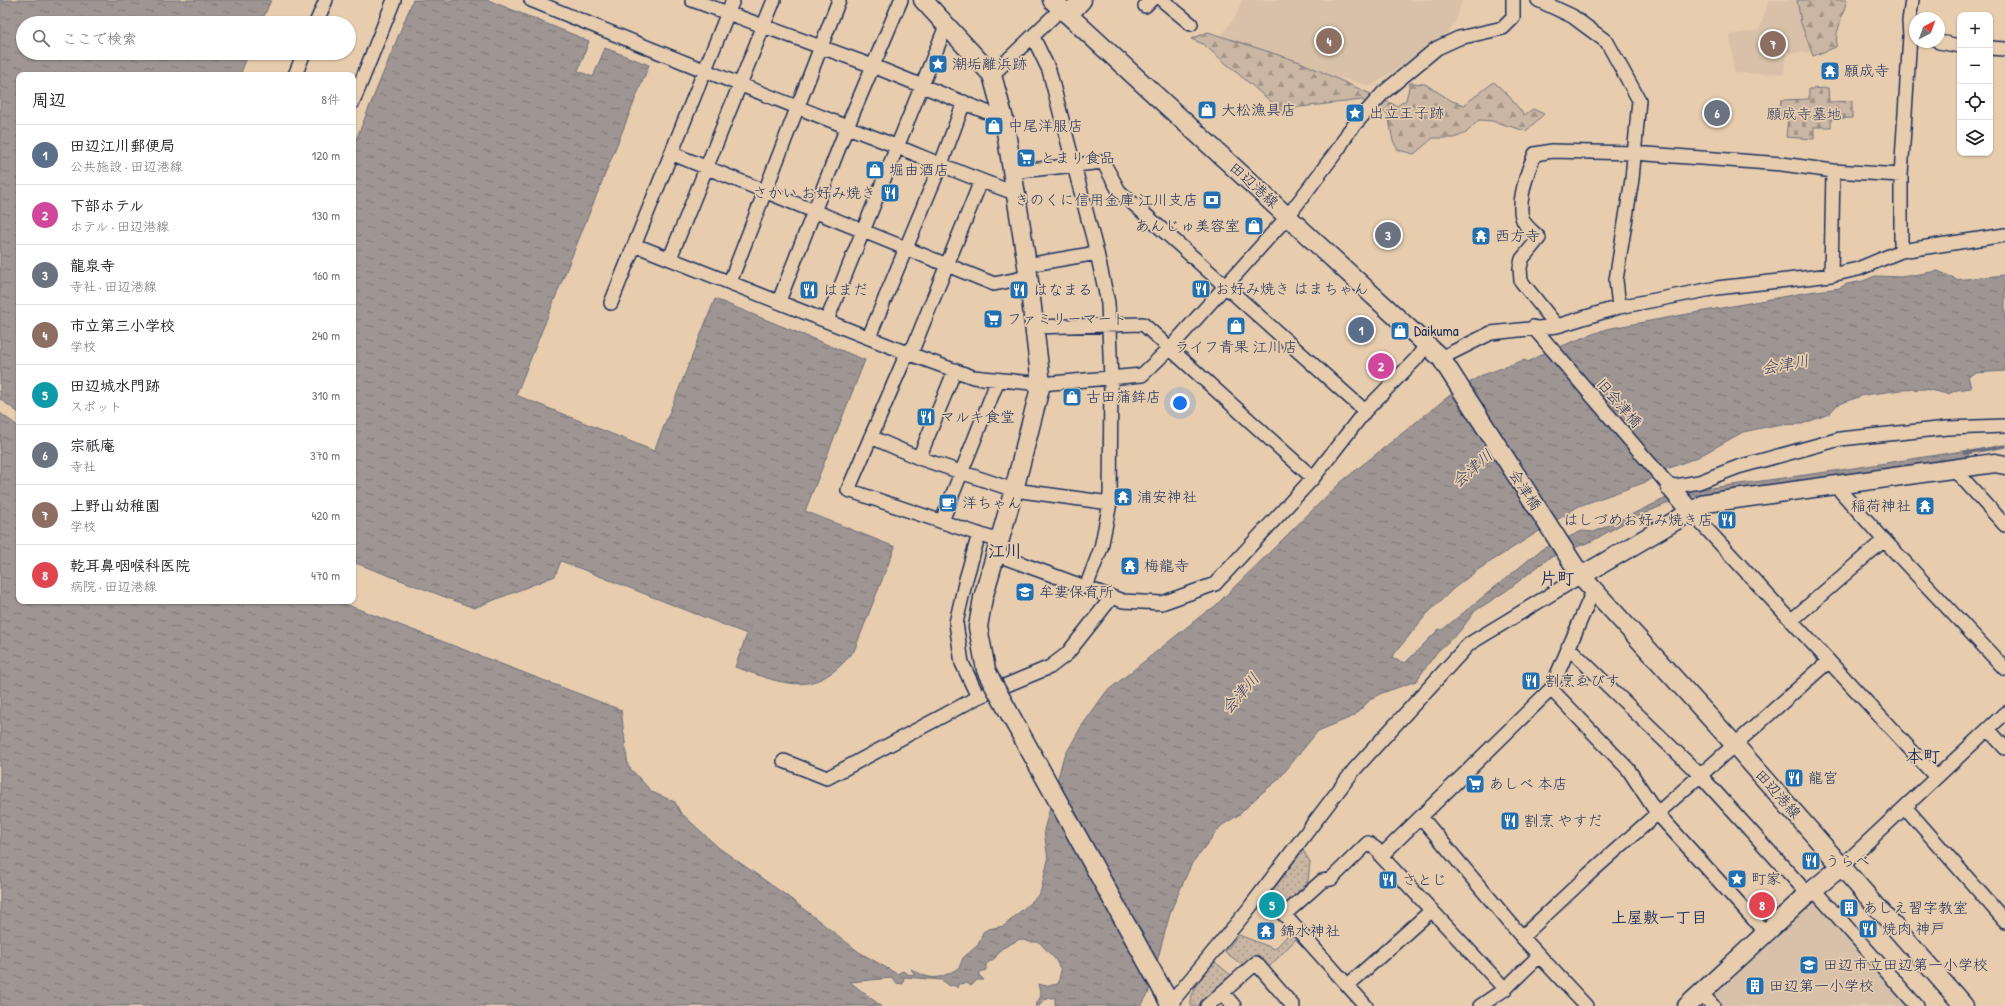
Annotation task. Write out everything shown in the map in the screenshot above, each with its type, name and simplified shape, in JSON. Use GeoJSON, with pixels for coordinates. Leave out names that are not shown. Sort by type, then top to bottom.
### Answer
{"type":"FeatureCollection","features":[{"type":"Feature","properties":{"kind":"street"},"geometry":{"type":"LineString","coordinates":[[319,16],[326,0]]}},
{"type":"Feature","properties":{"kind":"street"},"geometry":{"type":"LineString","coordinates":[[356,95],[394,0]]}},
{"type":"Feature","properties":{"kind":"street"},"geometry":{"type":"LineString","coordinates":[[531,0],[706,72],[981,181],[1014,192]]}},
{"type":"Feature","properties":{"kind":"street"},"geometry":{"type":"LineString","coordinates":[[692,0],[731,6],[764,26],[873,66],[1004,119]]}},
{"type":"Feature","properties":{"kind":"street"},"geometry":{"type":"LineString","coordinates":[[670,258],[774,0]]}},
{"type":"Feature","properties":{"kind":"street"},"geometry":{"type":"LineString","coordinates":[[730,282],[839,0]]}},
{"type":"Feature","properties":{"kind":"street"},"geometry":{"type":"LineString","coordinates":[[779,301],[816,211],[847,127],[900,0]]}},
{"type":"Feature","properties":{"kind":"street"},"geometry":{"type":"LineString","coordinates":[[992,74],[1033,37],[1060,8],[1082,0]]}},
{"type":"Feature","properties":{"kind":"street"},"geometry":{"type":"LineString","coordinates":[[1162,0],[1191,24]]}},
{"type":"Feature","properties":{"kind":"street"},"geometry":{"type":"LineString","coordinates":[[635,244],[907,353],[973,377],[1040,384],[1142,376],[1170,348],[1288,216],[1339,148],[1349,131],[1383,93],[1437,48],[1459,38],[1503,28],[1513,18],[1513,0]]}},
{"type":"Feature","properties":{"kind":"street"},"geometry":{"type":"LineString","coordinates":[[1538,0],[1572,16],[1607,42],[1639,100],[1632,179],[1616,280],[1619,308]]}},
{"type":"Feature","properties":{"kind":"street"},"geometry":{"type":"LineString","coordinates":[[1910,12],[1912,0]]}},
{"type":"Feature","properties":{"kind":"street"},"geometry":{"type":"LineString","coordinates":[[925,1],[946,26],[992,74],[1004,119],[1027,271],[1040,384],[1014,490],[983,598],[978,627],[986,670],[1168,1000],[1260,894],[1354,770],[1469,644],[1578,571],[1706,503],[1834,484],[1995,463],[2005,465]]}},
{"type":"Feature","properties":{"kind":"street"},"geometry":{"type":"LineString","coordinates":[[611,303],[673,154],[731,6]]}},
{"type":"Feature","properties":{"kind":"street","name":"田辺港線"},"geometry":{"type":"LineString","coordinates":[[1060,8],[1427,344],[1441,358],[1451,374]]}},
{"type":"Feature","properties":{"kind":"street"},"geometry":{"type":"LineString","coordinates":[[827,320],[897,147],[920,85],[946,26]]}},
{"type":"Feature","properties":{"kind":"street"},"geometry":{"type":"LineString","coordinates":[[1033,37],[1049,70],[1097,253],[1108,303],[1111,379],[1110,503],[1101,548],[1086,587]]}},
{"type":"Feature","properties":{"kind":"street"},"geometry":{"type":"LineString","coordinates":[[1945,43],[1957,45]]}},
{"type":"Feature","properties":{"kind":"street"},"geometry":{"type":"LineString","coordinates":[[1901,251],[1901,175],[1912,48]]}},
{"type":"Feature","properties":{"kind":"street"},"geometry":{"type":"LineString","coordinates":[[1993,48],[2005,49]]}},
{"type":"Feature","properties":{"kind":"street"},"geometry":{"type":"LineString","coordinates":[[296,72],[301,60]]}},
{"type":"Feature","properties":{"kind":"street"},"geometry":{"type":"LineString","coordinates":[[869,337],[941,164],[964,102]]}},
{"type":"Feature","properties":{"kind":"street"},"geometry":{"type":"LineString","coordinates":[[1557,326],[1521,280],[1520,268],[1522,259],[1539,238],[1524,222],[1521,211],[1527,171],[1535,154],[1552,151],[1634,153],[1782,164],[1833,171],[1901,175]]}},
{"type":"Feature","properties":{"kind":"street"},"geometry":{"type":"LineString","coordinates":[[673,154],[994,284],[1027,271],[1097,253]]}},
{"type":"Feature","properties":{"kind":"street"},"geometry":{"type":"LineString","coordinates":[[1012,172],[1103,162],[1119,192],[1365,411]]}},
{"type":"Feature","properties":{"kind":"street"},"geometry":{"type":"LineString","coordinates":[[1831,275],[1833,171]]}},
{"type":"Feature","properties":{"kind":"street"},"geometry":{"type":"LineString","coordinates":[[981,181],[914,346],[907,353],[848,490],[979,534],[997,547],[1112,598],[1123,601],[1162,603],[1216,584],[1313,478],[1365,411],[1416,359],[1427,344]]}},
{"type":"Feature","properties":{"kind":"street"},"geometry":{"type":"LineString","coordinates":[[1441,358],[1491,333],[1533,327],[1557,326],[1619,308],[1717,288],[1831,275],[1858,269],[1901,251],[2005,235]]}},
{"type":"Feature","properties":{"kind":"street"},"geometry":{"type":"LineString","coordinates":[[1033,327],[1143,324],[1313,478]]}},
{"type":"Feature","properties":{"kind":"street","name":"旧会津橋"},"geometry":{"type":"LineString","coordinates":[[1533,327],[1670,487]]}},
{"type":"Feature","properties":{"kind":"street"},"geometry":{"type":"LineString","coordinates":[[919,458],[955,370]]}},
{"type":"Feature","properties":{"kind":"street","name":"会津橋"},"geometry":{"type":"LineString","coordinates":[[1451,374],[1578,571]]}},
{"type":"Feature","properties":{"kind":"street"},"geometry":{"type":"LineString","coordinates":[[942,521],[998,380]]}},
{"type":"Feature","properties":{"kind":"street"},"geometry":{"type":"LineString","coordinates":[[1670,487],[1699,482],[1738,467],[1840,439],[1947,428],[2005,426]]}},
{"type":"Feature","properties":{"kind":"street"},"geometry":{"type":"LineString","coordinates":[[871,437],[919,458],[1014,490],[1110,503]]}},
{"type":"Feature","properties":{"kind":"street"},"geometry":{"type":"LineString","coordinates":[[1954,469],[2005,525]]}},
{"type":"Feature","properties":{"kind":"street"},"geometry":{"type":"LineString","coordinates":[[1834,484],[1884,540],[2005,668]]}},
{"type":"Feature","properties":{"kind":"street"},"geometry":{"type":"LineString","coordinates":[[1670,487],[1690,511],[1936,777]]}},
{"type":"Feature","properties":{"kind":"street"},"geometry":{"type":"LineString","coordinates":[[978,697],[962,663],[956,623],[966,579],[979,534]]}},
{"type":"Feature","properties":{"kind":"street"},"geometry":{"type":"LineString","coordinates":[[1792,620],[1884,540]]}},
{"type":"Feature","properties":{"kind":"street","name":"田辺港線"},"geometry":{"type":"LineString","coordinates":[[1578,571],[1593,591],[1735,745],[1964,1006]]}},
{"type":"Feature","properties":{"kind":"street"},"geometry":{"type":"LineString","coordinates":[[1505,988],[1381,856],[1551,689],[1593,591]]}},
{"type":"Feature","properties":{"kind":"street"},"geometry":{"type":"LineString","coordinates":[[784,761],[827,778],[978,697],[1050,667],[1066,654],[1112,598]]}},
{"type":"Feature","properties":{"kind":"street"},"geometry":{"type":"LineString","coordinates":[[1568,647],[1700,775],[1917,1006]]}},
{"type":"Feature","properties":{"kind":"street"},"geometry":{"type":"LineString","coordinates":[[1522,937],[1589,874],[1829,660]]}},
{"type":"Feature","properties":{"kind":"street"},"geometry":{"type":"LineString","coordinates":[[1551,689],[1628,769],[1657,813],[1766,933]]}},
{"type":"Feature","properties":{"kind":"street"},"geometry":{"type":"LineString","coordinates":[[1687,1006],[1811,892],[1842,866],[2005,713]]}},
{"type":"Feature","properties":{"kind":"street"},"geometry":{"type":"LineString","coordinates":[[1988,729],[2005,748]]}},
{"type":"Feature","properties":{"kind":"street"},"geometry":{"type":"LineString","coordinates":[[1905,807],[2005,921]]}},
{"type":"Feature","properties":{"kind":"street"},"geometry":{"type":"LineString","coordinates":[[1421,817],[1522,937],[1586,1006]]}},
{"type":"Feature","properties":{"kind":"street"},"geometry":{"type":"LineString","coordinates":[[1284,915],[1322,881],[1332,879],[1368,842],[1383,854]]}},
{"type":"Feature","properties":{"kind":"street"},"geometry":{"type":"LineString","coordinates":[[1260,894],[1267,900],[1272,901],[1366,1006]]}},
{"type":"Feature","properties":{"kind":"street"},"geometry":{"type":"LineString","coordinates":[[1348,985],[1432,910]]}},
{"type":"Feature","properties":{"kind":"street"},"geometry":{"type":"LineString","coordinates":[[1480,1006],[1505,988],[1539,956]]}},
{"type":"Feature","properties":{"kind":"street"},"geometry":{"type":"LineString","coordinates":[[1207,1006],[1256,963],[1293,1006]]}},
{"type":"Feature","properties":{"kind":"street"},"geometry":{"type":"LineString","coordinates":[[1701,992],[1713,1006]]}},
{"type":"Feature","properties":{"kind":"street"},"geometry":{"type":"LineString","coordinates":[[1223,993],[1234,1006]]}},
{"type":"Feature","properties":{"kind":"shaded area"},"geometry":{"type":"Polygon","coordinates":[[[1242,0],[1462,0],[1456,20],[1445,37],[1371,86],[1216,45],[1235,18],[1242,0]]]}},
{"type":"Feature","properties":{"kind":"shaded area"},"geometry":{"type":"Polygon","coordinates":[[[1769,0],[1798,0],[1818,52],[1786,53],[1784,74],[1734,73],[1730,35],[1759,30],[1769,0]]]}},
{"type":"Feature","properties":{"kind":"shaded area","name":"田辺市立田辺第一小学校"},"geometry":{"type":"Polygon","coordinates":[[[1816,897],[1912,1006],[1716,1006],[1709,994],[1816,897]]]}},
{"type":"Feature","properties":{"kind":"green space"},"geometry":{"type":"Polygon","coordinates":[[[1797,0],[1847,0],[1837,33],[1836,47],[1813,56],[1801,23],[1797,0]]]}},
{"type":"Feature","properties":{"kind":"green space"},"geometry":{"type":"Polygon","coordinates":[[[1208,32],[1300,62],[1397,106],[1406,100],[1410,83],[1425,84],[1452,101],[1464,105],[1494,82],[1508,95],[1524,115],[1533,109],[1544,114],[1526,131],[1492,121],[1479,120],[1466,133],[1454,138],[1433,138],[1414,154],[1398,150],[1393,141],[1388,114],[1362,100],[1300,107],[1282,111],[1203,44],[1191,39],[1208,32]]]}},
{"type":"Feature","properties":{"kind":"green space","name":"願成寺墓地"},"geometry":{"type":"Polygon","coordinates":[[[1828,88],[1829,102],[1852,101],[1852,118],[1831,119],[1831,127],[1814,127],[1814,139],[1786,137],[1788,117],[1779,118],[1781,100],[1809,99],[1809,89],[1828,88]]]}},
{"type":"Feature","properties":{"kind":"green space"},"geometry":{"type":"Polygon","coordinates":[[[1303,850],[1310,862],[1307,889],[1284,908],[1269,895],[1303,850]]]}},
{"type":"Feature","properties":{"kind":"green space"},"geometry":{"type":"Polygon","coordinates":[[[1287,923],[1299,936],[1268,968],[1244,966],[1225,952],[1239,935],[1275,949],[1287,936],[1285,925],[1287,923]]]}},
{"type":"Feature","properties":{"kind":"green space"},"geometry":{"type":"Polygon","coordinates":[[[1215,962],[1233,977],[1201,1006],[1191,1006],[1191,999],[1195,987],[1215,962]]]}},
{"type":"Feature","properties":{"kind":"water"},"geometry":{"type":"Polygon","coordinates":[[[0,0],[271,0],[264,16],[16,16],[16,60],[246,60],[241,72],[16,72],[16,411],[0,399],[0,0]]]}},
{"type":"Feature","properties":{"kind":"water"},"geometry":{"type":"Polygon","coordinates":[[[413,0],[488,0],[589,41],[578,71],[593,77],[605,48],[649,65],[516,395],[654,451],[715,299],[865,360],[805,511],[895,547],[854,651],[840,666],[826,676],[813,682],[799,684],[785,683],[735,667],[747,634],[561,561],[555,576],[474,608],[356,563],[356,140],[413,0]]]}},
{"type":"Feature","properties":{"kind":"water","name":"会津川"},"geometry":{"type":"Polygon","coordinates":[[[1938,271],[1954,278],[1955,280],[2005,275],[2005,371],[1975,373],[1968,376],[1971,388],[1957,390],[1948,394],[1925,389],[1901,390],[1864,395],[1837,405],[1829,414],[1802,424],[1776,425],[1743,432],[1698,457],[1667,469],[1646,482],[1579,506],[1479,569],[1453,589],[1426,615],[1391,658],[1405,663],[1439,629],[1442,630],[1542,549],[1582,531],[1594,532],[1673,495],[1689,491],[1841,470],[1969,450],[1968,458],[1693,496],[1673,501],[1629,520],[1592,541],[1549,558],[1506,591],[1475,611],[1460,631],[1437,652],[1416,681],[1372,698],[1354,716],[1318,731],[1278,780],[1258,796],[1240,814],[1221,826],[1192,863],[1171,910],[1148,994],[1141,1006],[1055,1006],[1055,997],[1044,1000],[1039,1006],[1035,1006],[1041,996],[1038,984],[1047,986],[1058,984],[1061,970],[1055,959],[1039,942],[1030,942],[1020,939],[1001,949],[995,958],[986,964],[986,970],[980,972],[979,975],[984,980],[977,980],[971,986],[967,983],[958,984],[958,988],[953,985],[950,986],[942,980],[904,977],[903,984],[896,983],[891,978],[850,982],[881,1006],[0,1006],[0,413],[16,425],[16,604],[345,604],[621,710],[628,766],[652,792],[675,802],[680,812],[719,848],[787,896],[859,952],[897,974],[903,971],[907,974],[915,975],[911,969],[925,976],[935,978],[959,968],[963,958],[978,945],[983,932],[988,929],[1004,926],[1040,894],[1048,860],[1044,830],[1063,759],[1081,727],[1106,692],[1207,611],[1213,608],[1341,482],[1449,396],[1480,376],[1524,360],[1528,362],[1546,352],[1606,329],[1809,292],[1839,288],[1847,284],[1863,281],[1875,276],[1901,277],[1938,271]]]}},
{"type":"Feature","properties":{"kind":"waterway"},"geometry":{"type":"LineString","coordinates":[[1965,453],[2005,446]]}},
{"type":"Feature","properties":{"kind":"place","name":"市立第三小学校"},"geometry":{"type":"Point","coordinates":[1329,41]}},
{"type":"Feature","properties":{"kind":"place","name":"上野山幼稚園"},"geometry":{"type":"Point","coordinates":[1773,44]}},
{"type":"Feature","properties":{"kind":"place","name":"潮垢離浜跡"},"geometry":{"type":"Point","coordinates":[938,64]}},
{"type":"Feature","properties":{"kind":"place","name":"願成寺"},"geometry":{"type":"Point","coordinates":[1830,71]}},
{"type":"Feature","properties":{"kind":"place","name":"大松漁具店"},"geometry":{"type":"Point","coordinates":[1207,110]}},
{"type":"Feature","properties":{"kind":"place","name":"出立王子跡"},"geometry":{"type":"Point","coordinates":[1355,113]}},
{"type":"Feature","properties":{"kind":"place","name":"宗祇庵"},"geometry":{"type":"Point","coordinates":[1717,113]}},
{"type":"Feature","properties":{"kind":"place","name":"中尾洋服店"},"geometry":{"type":"Point","coordinates":[994,126]}},
{"type":"Feature","properties":{"kind":"place","name":"とまり食品"},"geometry":{"type":"Point","coordinates":[1026,158]}},
{"type":"Feature","properties":{"kind":"place","name":"堀由酒店"},"geometry":{"type":"Point","coordinates":[875,170]}},
{"type":"Feature","properties":{"kind":"place","name":"さかい お好み焼き"},"geometry":{"type":"Point","coordinates":[890,193]}},
{"type":"Feature","properties":{"kind":"place","name":"きのくに信用金庫 江川支店"},"geometry":{"type":"Point","coordinates":[1212,200]}},
{"type":"Feature","properties":{"kind":"place","name":"あんじゅ美容室"},"geometry":{"type":"Point","coordinates":[1254,226]}},
{"type":"Feature","properties":{"kind":"place","name":"龍泉寺"},"geometry":{"type":"Point","coordinates":[1388,235]}},
{"type":"Feature","properties":{"kind":"place","name":"西方寺"},"geometry":{"type":"Point","coordinates":[1481,236]}},
{"type":"Feature","properties":{"kind":"place","name":"お好み焼き はまちゃん"},"geometry":{"type":"Point","coordinates":[1201,289]}},
{"type":"Feature","properties":{"kind":"place","name":"はまだ"},"geometry":{"type":"Point","coordinates":[809,290]}},
{"type":"Feature","properties":{"kind":"place","name":"はなまる"},"geometry":{"type":"Point","coordinates":[1019,290]}},
{"type":"Feature","properties":{"kind":"place","name":"ファミリーマート"},"geometry":{"type":"Point","coordinates":[993,319]}},
{"type":"Feature","properties":{"kind":"place","name":"ライフ青果 江川店"},"geometry":{"type":"Point","coordinates":[1236,326]}},
{"type":"Feature","properties":{"kind":"place","name":"田辺江川郵便局"},"geometry":{"type":"Point","coordinates":[1361,330]}},
{"type":"Feature","properties":{"kind":"place","name":"Daikuma"},"geometry":{"type":"Point","coordinates":[1400,331]}},
{"type":"Feature","properties":{"kind":"place","name":"下部ホテル"},"geometry":{"type":"Point","coordinates":[1381,366]}},
{"type":"Feature","properties":{"kind":"place","name":"古田蒲鉾店"},"geometry":{"type":"Point","coordinates":[1072,397]}},
{"type":"Feature","properties":{"kind":"place","name":"マルキ食堂"},"geometry":{"type":"Point","coordinates":[926,417]}},
{"type":"Feature","properties":{"kind":"place","name":"浦安神社"},"geometry":{"type":"Point","coordinates":[1123,497]}},
{"type":"Feature","properties":{"kind":"place","name":"洋ちゃん"},"geometry":{"type":"Point","coordinates":[948,503]}},
{"type":"Feature","properties":{"kind":"place","name":"稲荷神社"},"geometry":{"type":"Point","coordinates":[1925,506]}},
{"type":"Feature","properties":{"kind":"place","name":"はしづめお好み焼き店"},"geometry":{"type":"Point","coordinates":[1727,520]}},
{"type":"Feature","properties":{"kind":"place","name":"梅龍寺"},"geometry":{"type":"Point","coordinates":[1130,566]}},
{"type":"Feature","properties":{"kind":"place","name":"牟婁保育所"},"geometry":{"type":"Point","coordinates":[1025,592]}},
{"type":"Feature","properties":{"kind":"place","name":"割烹ゑびす"},"geometry":{"type":"Point","coordinates":[1531,681]}},
{"type":"Feature","properties":{"kind":"place","name":"龍宮"},"geometry":{"type":"Point","coordinates":[1794,778]}},
{"type":"Feature","properties":{"kind":"place","name":"あしべ 本店"},"geometry":{"type":"Point","coordinates":[1475,784]}},
{"type":"Feature","properties":{"kind":"place","name":"割烹 やすだ"},"geometry":{"type":"Point","coordinates":[1510,821]}},
{"type":"Feature","properties":{"kind":"place","name":"うらべ"},"geometry":{"type":"Point","coordinates":[1811,861]}},
{"type":"Feature","properties":{"kind":"place","name":"町家"},"geometry":{"type":"Point","coordinates":[1737,879]}},
{"type":"Feature","properties":{"kind":"place","name":"さとじ"},"geometry":{"type":"Point","coordinates":[1388,880]}},
{"type":"Feature","properties":{"kind":"place","name":"田辺城水門跡"},"geometry":{"type":"Point","coordinates":[1272,905]}},
{"type":"Feature","properties":{"kind":"place","name":"乾耳鼻咽喉科医院"},"geometry":{"type":"Point","coordinates":[1762,905]}},
{"type":"Feature","properties":{"kind":"place","name":"あしえ習字教室"},"geometry":{"type":"Point","coordinates":[1849,908]}},
{"type":"Feature","properties":{"kind":"place","name":"焼肉 神戸"},"geometry":{"type":"Point","coordinates":[1868,929]}},
{"type":"Feature","properties":{"kind":"place","name":"錦水神社"},"geometry":{"type":"Point","coordinates":[1266,931]}},
{"type":"Feature","properties":{"kind":"place","name":"田辺市立田辺第一小学校"},"geometry":{"type":"Point","coordinates":[1809,965]}},
{"type":"Feature","properties":{"kind":"place","name":"田辺第一小学校"},"geometry":{"type":"Point","coordinates":[1755,986]}},
{"type":"Feature","properties":{"kind":"district","name":"江川"},"geometry":{"type":"Point","coordinates":[1005,551]}},
{"type":"Feature","properties":{"kind":"district","name":"片町"},"geometry":{"type":"Point","coordinates":[1557,578]}},
{"type":"Feature","properties":{"kind":"district","name":"本町"},"geometry":{"type":"Point","coordinates":[1923,756]}},
{"type":"Feature","properties":{"kind":"district","name":"上屋敷一丁目"},"geometry":{"type":"Point","coordinates":[1659,917]}}]}
